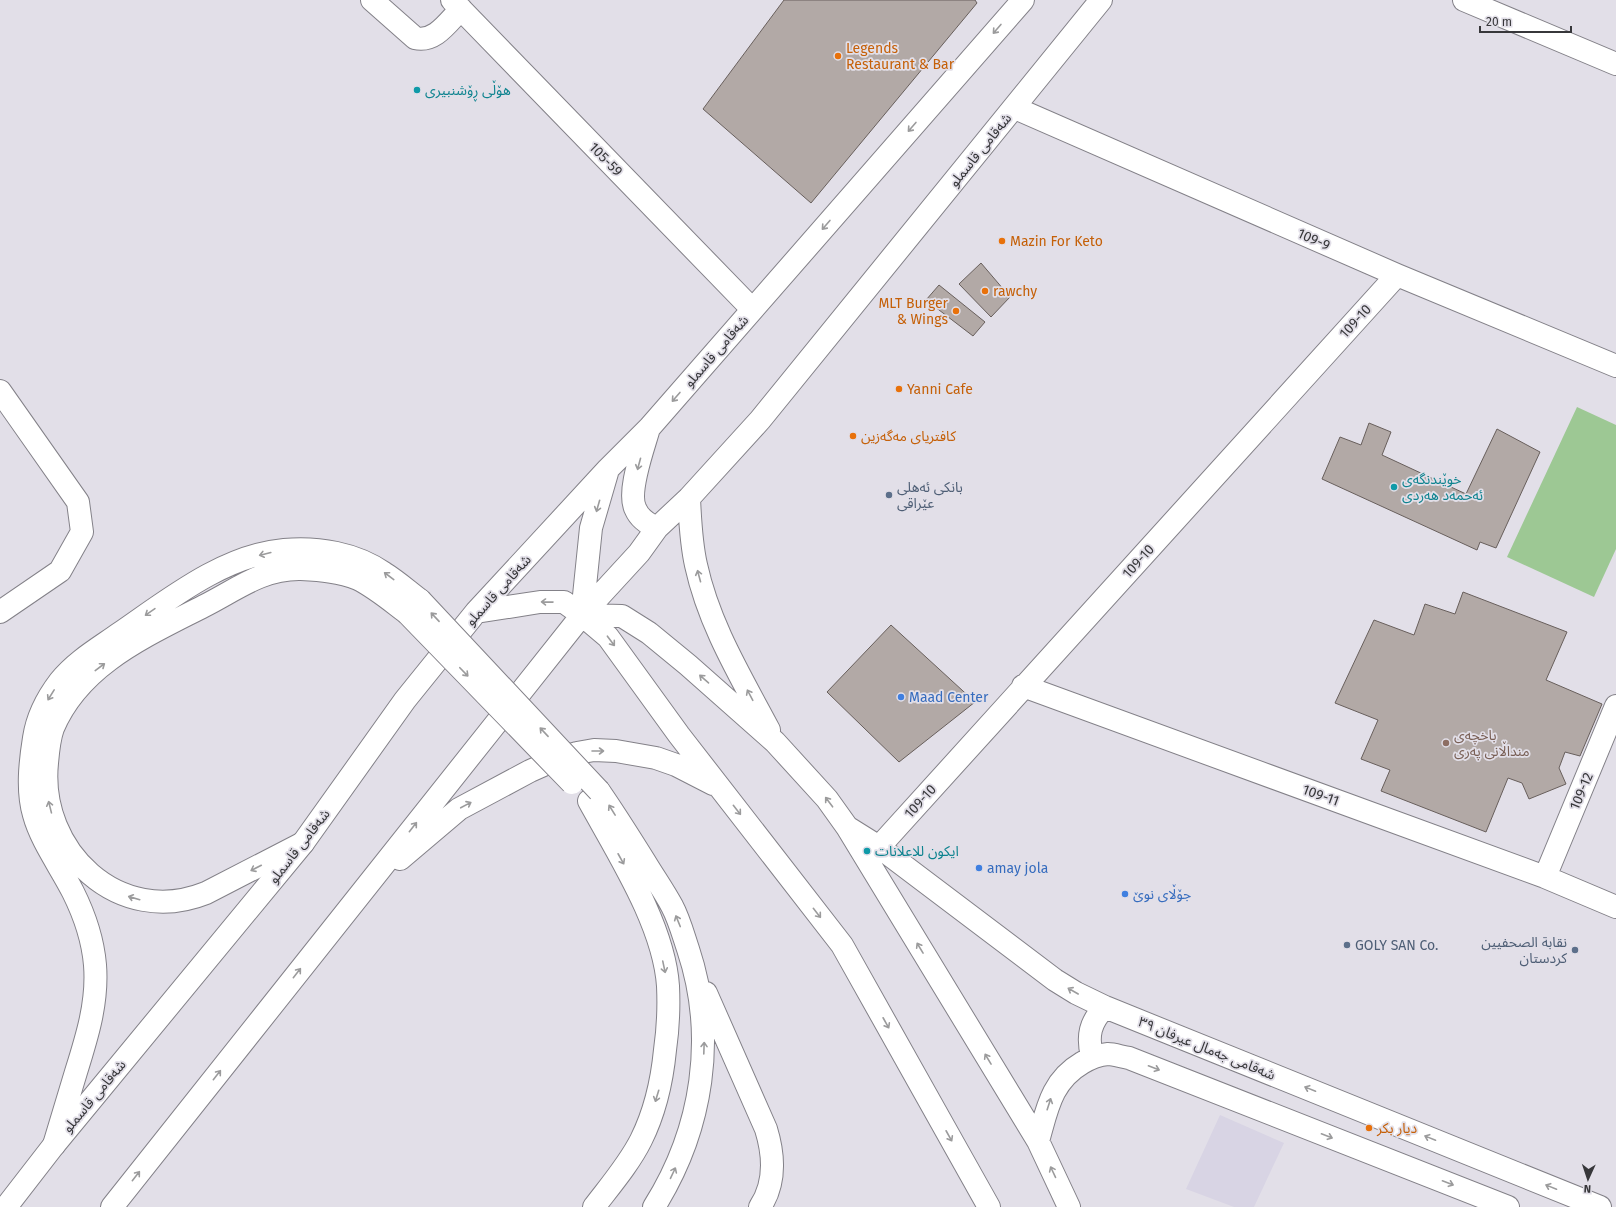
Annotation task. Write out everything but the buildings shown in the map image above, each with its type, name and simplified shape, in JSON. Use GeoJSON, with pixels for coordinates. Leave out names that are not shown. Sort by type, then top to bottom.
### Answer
{"type":"FeatureCollection","features":[{"type":"Feature","properties":{"kind":"main road","name":"105-59"},"geometry":{"type":"LineString","coordinates":[[372,0],[415,38],[422,39],[435,35],[456,5],[752,309]]}},
{"type":"Feature","properties":{"kind":"main road","name":"شەقامی قاسملو"},"geometry":{"type":"LineString","coordinates":[[6,1207],[54,1146],[303,844],[405,700],[476,612],[608,469],[650,427],[1023,0]]}},
{"type":"Feature","properties":{"kind":"main road","name":"شەقامی قاسملو"},"geometry":{"type":"LineString","coordinates":[[112,1207],[582,615],[639,552],[657,528],[689,498],[760,420],[1015,108],[1101,0]]}},
{"type":"Feature","properties":{"kind":"main road"},"geometry":{"type":"LineString","coordinates":[[1464,0],[1616,64]]}},
{"type":"Feature","properties":{"kind":"main road","name":"109-9"},"geometry":{"type":"LineString","coordinates":[[1015,108],[1397,275],[1616,366]]}},
{"type":"Feature","properties":{"kind":"main road","name":"109-10"},"geometry":{"type":"LineString","coordinates":[[879,847],[1023,686],[1397,275]]}},
{"type":"Feature","properties":{"kind":"main road"},"geometry":{"type":"LineString","coordinates":[[0,391],[78,502],[82,532],[60,571],[0,612]]}},
{"type":"Feature","properties":{"kind":"main road"},"geometry":{"type":"LineString","coordinates":[[650,427],[634,485],[632,503],[640,517],[657,528]]}},
{"type":"Feature","properties":{"kind":"main road"},"geometry":{"type":"LineString","coordinates":[[582,615],[591,528],[608,469]]}},
{"type":"Feature","properties":{"kind":"main road"},"geometry":{"type":"LineString","coordinates":[[689,498],[691,532],[696,565],[704,596],[716,628],[775,742]]}},
{"type":"Feature","properties":{"kind":"main road"},"geometry":{"type":"LineString","coordinates":[[54,1146],[89,1032],[96,988],[95,964],[92,947],[80,909],[73,891],[50,853],[34,816],[30,778],[34,736],[40,715],[53,691],[65,676],[80,662],[204,577],[243,560],[266,553],[285,550],[326,551],[345,555],[383,572],[414,607],[594,796],[673,908],[696,975],[703,1022],[703,1067],[694,1117],[684,1146],[674,1173],[654,1207]]}},
{"type":"Feature","properties":{"kind":"main road"},"geometry":{"type":"LineString","coordinates":[[303,844],[193,899],[154,902],[132,897],[111,889],[98,881],[84,868],[66,844],[55,824],[46,787],[48,748],[52,730],[66,704],[81,685],[94,672],[121,652],[150,633],[206,605],[238,586],[266,575],[278,571],[298,569],[338,573],[357,578],[379,592],[414,607]]}},
{"type":"Feature","properties":{"kind":"main road"},"geometry":{"type":"LineString","coordinates":[[476,612],[540,602],[564,602],[608,637],[661,712],[842,945],[989,1207]]}},
{"type":"Feature","properties":{"kind":"main road"},"geometry":{"type":"LineString","coordinates":[[582,615],[622,616],[649,633],[688,665],[775,742],[827,799],[848,827],[1038,1141],[1069,1207]]}},
{"type":"Feature","properties":{"kind":"main road","name":"109-11"},"geometry":{"type":"LineString","coordinates":[[1023,686],[1545,877],[1616,907]]}},
{"type":"Feature","properties":{"kind":"main road","name":"109-12"},"geometry":{"type":"LineString","coordinates":[[1545,877],[1616,706]]}},
{"type":"Feature","properties":{"kind":"main road"},"geometry":{"type":"LineString","coordinates":[[361,893],[459,809],[536,768],[557,759],[594,750],[616,751],[656,758],[676,765],[719,787]]}},
{"type":"Feature","properties":{"kind":"main road"},"geometry":{"type":"LineString","coordinates":[[594,796],[646,910],[665,966],[668,986],[667,1034],[664,1062],[659,1088],[651,1115],[641,1140],[628,1161],[594,1207]]}},
{"type":"Feature","properties":{"kind":"main road","name":"شەقامی جەمال عیرفان ٣٩"},"geometry":{"type":"LineString","coordinates":[[848,827],[879,847],[1055,980],[1076,993],[1105,1007],[1600,1207]]}},
{"type":"Feature","properties":{"kind":"main road"},"geometry":{"type":"LineString","coordinates":[[690,955],[766,1129],[772,1147],[773,1166],[770,1184],[760,1207]]}},
{"type":"Feature","properties":{"kind":"main road"},"geometry":{"type":"LineString","coordinates":[[1092,1056],[1089,1046],[1089,1035],[1092,1024],[1098,1014],[1105,1007]]}},
{"type":"Feature","properties":{"kind":"main road"},"geometry":{"type":"LineString","coordinates":[[1038,1141],[1053,1092],[1062,1078],[1074,1067],[1092,1056],[1109,1054],[1129,1058],[1508,1207]]}},
{"type":"Feature","properties":{"kind":"shaded area"},"geometry":{"type":"Polygon","coordinates":[[[1220,1115],[1284,1143],[1254,1207],[1234,1207],[1186,1189],[1220,1115]]]}},
{"type":"Feature","properties":{"kind":"green space"},"geometry":{"type":"Polygon","coordinates":[[[1577,407],[1616,425],[1616,549],[1594,597],[1507,557],[1577,407]]]}},
{"type":"Feature","properties":{"kind":"place","name":"Legends Restaurant & Bar"},"geometry":{"type":"Point","coordinates":[838,56]}},
{"type":"Feature","properties":{"kind":"place","name":"هۆڵی ڕۆشنبیری"},"geometry":{"type":"Point","coordinates":[417,90]}},
{"type":"Feature","properties":{"kind":"place","name":"Mazin For Keto"},"geometry":{"type":"Point","coordinates":[1002,241]}},
{"type":"Feature","properties":{"kind":"place","name":"rawchy"},"geometry":{"type":"Point","coordinates":[985,291]}},
{"type":"Feature","properties":{"kind":"place","name":"MLT Burger & Wings"},"geometry":{"type":"Point","coordinates":[956,311]}},
{"type":"Feature","properties":{"kind":"place","name":"Yanni Cafe"},"geometry":{"type":"Point","coordinates":[899,389]}},
{"type":"Feature","properties":{"kind":"place","name":"کافتریای مەگەزین"},"geometry":{"type":"Point","coordinates":[853,436]}},
{"type":"Feature","properties":{"kind":"place","name":"خوێندنگەی ئەحمەد هەردی"},"geometry":{"type":"Point","coordinates":[1394,487]}},
{"type":"Feature","properties":{"kind":"place","name":"بانکی ئەهلی عێراقی"},"geometry":{"type":"Point","coordinates":[889,495]}},
{"type":"Feature","properties":{"kind":"place","name":"Maad Center"},"geometry":{"type":"Point","coordinates":[901,697]}},
{"type":"Feature","properties":{"kind":"place","name":"باخچەی منداڵانی پەری"},"geometry":{"type":"Point","coordinates":[1446,743]}},
{"type":"Feature","properties":{"kind":"place","name":"ايكون للاعلانات"},"geometry":{"type":"Point","coordinates":[867,851]}},
{"type":"Feature","properties":{"kind":"place","name":"amay jola"},"geometry":{"type":"Point","coordinates":[979,868]}},
{"type":"Feature","properties":{"kind":"place","name":"جۆڵای نوێ"},"geometry":{"type":"Point","coordinates":[1125,894]}},
{"type":"Feature","properties":{"kind":"place","name":"GOLY SAN Co."},"geometry":{"type":"Point","coordinates":[1347,945]}},
{"type":"Feature","properties":{"kind":"place","name":"نقابة الصحفیین کردستان"},"geometry":{"type":"Point","coordinates":[1575,950]}},
{"type":"Feature","properties":{"kind":"place","name":"ديار بكر"},"geometry":{"type":"Point","coordinates":[1369,1128]}}]}
